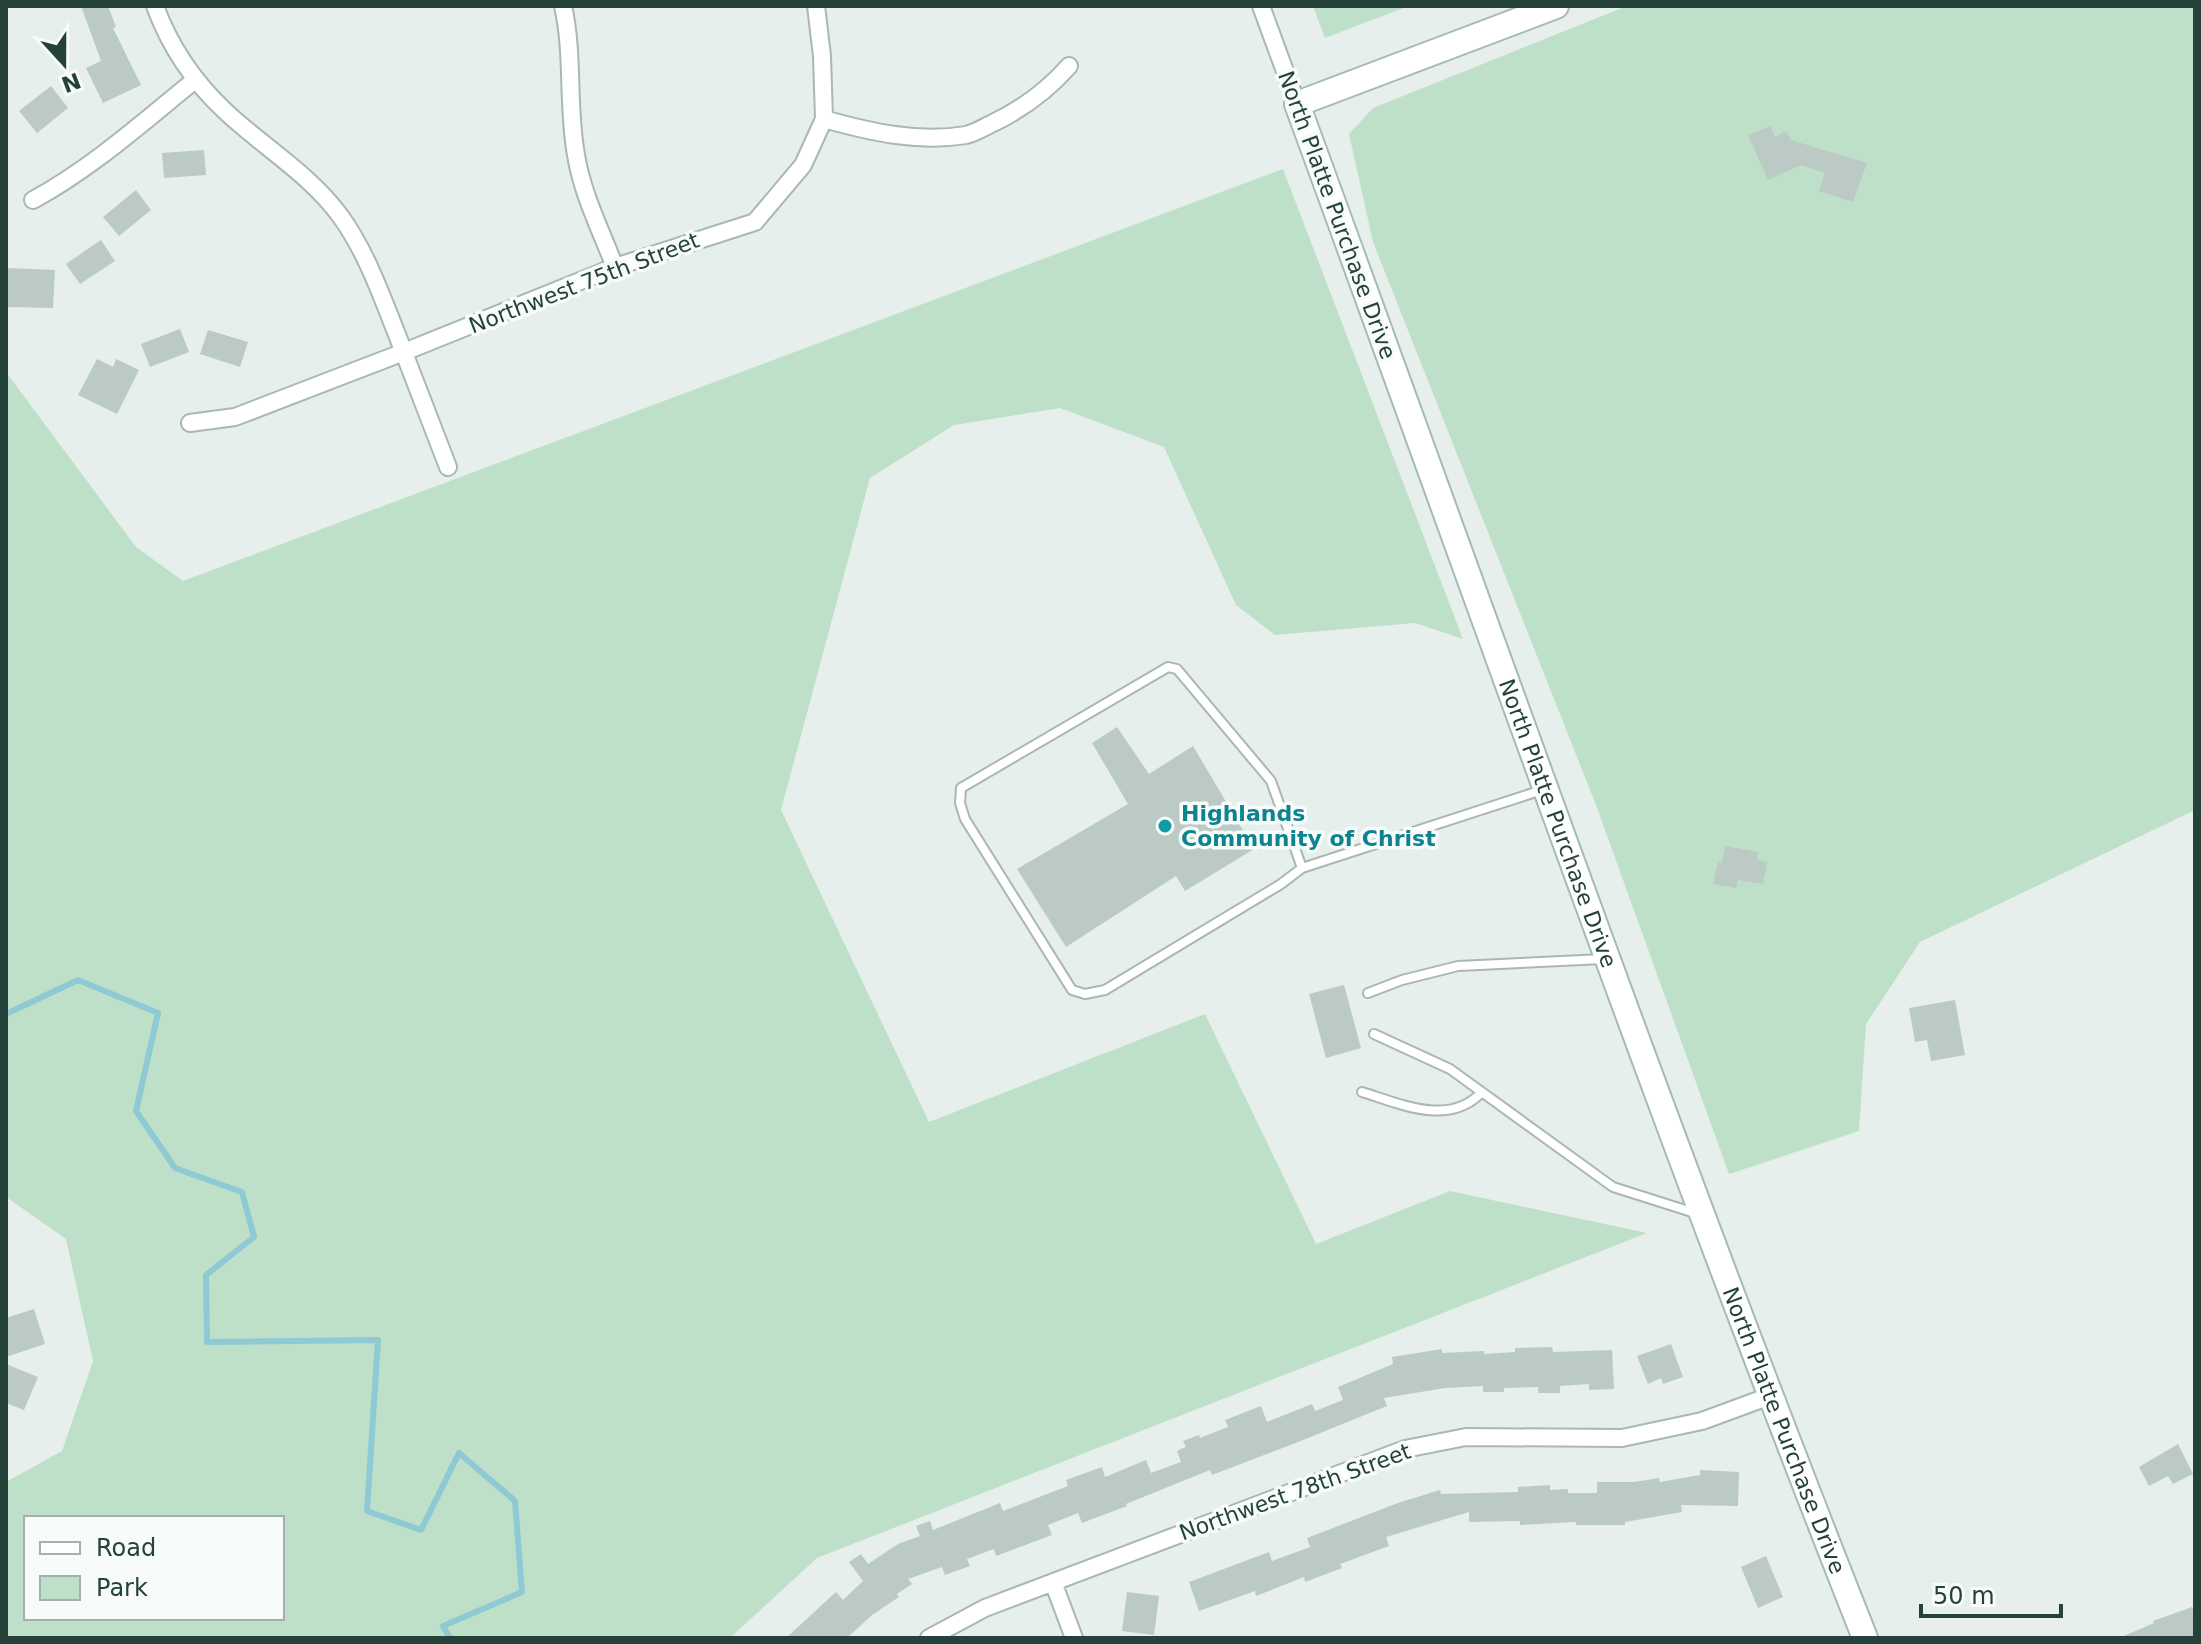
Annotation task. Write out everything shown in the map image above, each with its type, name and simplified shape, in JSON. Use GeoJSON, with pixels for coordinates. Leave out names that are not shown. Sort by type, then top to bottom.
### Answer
{"type":"FeatureCollection","features":[{"type":"Feature","properties":{"kind":"street"},"geometry":{"type":"LineString","coordinates":[[155,6],[163,27],[195,80],[225,111],[315,187],[340,215],[362,250],[448,467]]}},
{"type":"Feature","properties":{"kind":"street"},"geometry":{"type":"LineString","coordinates":[[563,6],[576,156],[615,267]]}},
{"type":"Feature","properties":{"kind":"street","name":"Northwest 75th Street"},"geometry":{"type":"LineString","coordinates":[[190,423],[235,417],[615,267],[755,222],[803,165],[824,119],[822,56],[816,6]]}},
{"type":"Feature","properties":{"kind":"street","name":"North Platte Purchase Drive"},"geometry":{"type":"LineString","coordinates":[[1261,6],[1702,1216],[1865,1638]]}},
{"type":"Feature","properties":{"kind":"street"},"geometry":{"type":"LineString","coordinates":[[1297,104],[1556,6]]}},
{"type":"Feature","properties":{"kind":"street"},"geometry":{"type":"LineString","coordinates":[[824,119],[868,131],[927,138],[969,134],[1013,113],[1057,80],[1069,66]]}},
{"type":"Feature","properties":{"kind":"street"},"geometry":{"type":"LineString","coordinates":[[33,200],[86,168],[195,80]]}},
{"type":"Feature","properties":{"kind":"street","name":"Northwest 78th Street"},"geometry":{"type":"LineString","coordinates":[[929,1638],[985,1608],[1405,1449],[1466,1437],[1622,1438],[1702,1421],[1770,1396]]}},
{"type":"Feature","properties":{"kind":"street"},"geometry":{"type":"LineString","coordinates":[[1053,1582],[1074,1638]]}},
{"type":"Feature","properties":{"kind":"lane"},"geometry":{"type":"LineString","coordinates":[[1302,868],[1271,781],[1177,669],[1168,667],[961,788],[960,803],[965,819],[1072,990],[1085,994],[1105,990],[1281,884],[1302,868],[1547,789]]}},
{"type":"Feature","properties":{"kind":"lane"},"geometry":{"type":"LineString","coordinates":[[1368,993],[1402,980],[1458,966],[1609,959]]}},
{"type":"Feature","properties":{"kind":"lane"},"geometry":{"type":"LineString","coordinates":[[1374,1034],[1450,1069],[1613,1187],[1702,1216]]}},
{"type":"Feature","properties":{"kind":"lane"},"geometry":{"type":"LineString","coordinates":[[1362,1092],[1409,1107],[1440,1112],[1472,1103],[1482,1092]]}},
{"type":"Feature","properties":{"kind":"green space"},"geometry":{"type":"Polygon","coordinates":[[[1313,6],[1409,6],[1325,38],[1313,6]]]}},
{"type":"Feature","properties":{"kind":"green space"},"geometry":{"type":"Polygon","coordinates":[[[1627,6],[2195,6],[2195,810],[1920,942],[1866,1024],[1859,1131],[1729,1174],[1596,805],[1373,242],[1349,134],[1373,108],[1627,6]]]}},
{"type":"Feature","properties":{"kind":"green space"},"geometry":{"type":"Polygon","coordinates":[[[1283,169],[1463,639],[1415,623],[1275,635],[1236,605],[1164,447],[1060,408],[954,425],[870,478],[781,810],[929,1122],[1205,1014],[1316,1244],[1450,1191],[1647,1233],[817,1558],[730,1638],[6,1638],[6,1482],[62,1451],[93,1361],[66,1239],[6,1197],[6,372],[136,547],[183,581],[1283,169]]]}},
{"type":"Feature","properties":{"kind":"building"},"geometry":{"type":"Polygon","coordinates":[[[81,6],[108,6],[116,27],[113,28],[141,85],[103,103],[86,68],[101,61],[81,6]]]}},
{"type":"Feature","properties":{"kind":"building"},"geometry":{"type":"Polygon","coordinates":[[[51,86],[68,108],[37,133],[19,111],[51,86]]]}},
{"type":"Feature","properties":{"kind":"building"},"geometry":{"type":"Polygon","coordinates":[[[1770,126],[1775,137],[1786,131],[1791,140],[1867,163],[1853,202],[1819,191],[1825,173],[1801,165],[1768,180],[1748,135],[1770,126]]]}},
{"type":"Feature","properties":{"kind":"building"},"geometry":{"type":"Polygon","coordinates":[[[204,150],[206,175],[164,178],[162,153],[204,150]]]}},
{"type":"Feature","properties":{"kind":"building"},"geometry":{"type":"Polygon","coordinates":[[[136,190],[151,210],[119,236],[103,217],[136,190]]]}},
{"type":"Feature","properties":{"kind":"building"},"geometry":{"type":"Polygon","coordinates":[[[101,240],[115,261],[80,284],[66,264],[101,240]]]}},
{"type":"Feature","properties":{"kind":"building"},"geometry":{"type":"Polygon","coordinates":[[[8,268],[55,270],[53,308],[7,307],[8,268]]]}},
{"type":"Feature","properties":{"kind":"building"},"geometry":{"type":"Polygon","coordinates":[[[180,329],[189,352],[150,367],[141,344],[180,329]]]}},
{"type":"Feature","properties":{"kind":"building"},"geometry":{"type":"Polygon","coordinates":[[[208,330],[248,342],[240,367],[200,354],[208,330]]]}},
{"type":"Feature","properties":{"kind":"building"},"geometry":{"type":"Polygon","coordinates":[[[97,359],[113,367],[116,359],[139,370],[117,414],[78,395],[97,359]]]}},
{"type":"Feature","properties":{"kind":"building","name":"Highlands Community of Christ"},"geometry":{"type":"Polygon","coordinates":[[[1117,727],[1149,774],[1193,746],[1254,849],[1185,891],[1176,876],[1066,947],[1017,869],[1128,804],[1092,743],[1117,727]]]}},
{"type":"Feature","properties":{"kind":"building"},"geometry":{"type":"Polygon","coordinates":[[[1725,846],[1758,852],[1757,860],[1767,862],[1763,884],[1738,880],[1736,888],[1713,884],[1725,846]]]}},
{"type":"Feature","properties":{"kind":"building"},"geometry":{"type":"Polygon","coordinates":[[[1344,985],[1361,1048],[1326,1058],[1309,994],[1344,985]]]}},
{"type":"Feature","properties":{"kind":"building"},"geometry":{"type":"Polygon","coordinates":[[[1955,1000],[1965,1055],[1931,1061],[1927,1040],[1915,1042],[1909,1008],[1955,1000]]]}},
{"type":"Feature","properties":{"kind":"building"},"geometry":{"type":"Polygon","coordinates":[[[34,1309],[45,1344],[6,1357],[6,1318],[34,1309]]]}},
{"type":"Feature","properties":{"kind":"building"},"geometry":{"type":"Polygon","coordinates":[[[1671,1344],[1683,1377],[1663,1384],[1661,1378],[1648,1384],[1637,1356],[1671,1344]]]}},
{"type":"Feature","properties":{"kind":"building"},"geometry":{"type":"Polygon","coordinates":[[[1552,1347],[1553,1352],[1612,1350],[1614,1389],[1589,1390],[1589,1384],[1560,1386],[1560,1393],[1538,1393],[1538,1387],[1483,1392],[1483,1386],[1445,1388],[1384,1398],[1387,1406],[1212,1475],[1210,1470],[1082,1523],[1078,1513],[1048,1525],[1052,1535],[996,1556],[994,1549],[967,1559],[970,1566],[945,1575],[942,1567],[908,1579],[912,1584],[897,1594],[899,1597],[872,1615],[847,1638],[786,1638],[836,1592],[843,1600],[863,1581],[849,1562],[861,1554],[868,1564],[898,1544],[920,1536],[916,1526],[930,1521],[933,1530],[1000,1503],[1003,1511],[1068,1486],[1066,1480],[1102,1467],[1105,1477],[1146,1460],[1151,1473],[1181,1462],[1177,1451],[1186,1447],[1183,1441],[1228,1427],[1225,1420],[1261,1406],[1267,1422],[1312,1404],[1315,1411],[1343,1400],[1338,1387],[1393,1364],[1392,1357],[1442,1349],[1442,1353],[1484,1351],[1484,1354],[1515,1352],[1515,1348],[1552,1347]]]}},
{"type":"Feature","properties":{"kind":"building"},"geometry":{"type":"Polygon","coordinates":[[[6,1364],[38,1377],[24,1410],[6,1403],[6,1364]]]}},
{"type":"Feature","properties":{"kind":"building"},"geometry":{"type":"Polygon","coordinates":[[[2178,1444],[2193,1474],[2173,1484],[2168,1476],[2149,1486],[2139,1467],[2178,1444]]]}},
{"type":"Feature","properties":{"kind":"building"},"geometry":{"type":"Polygon","coordinates":[[[1700,1470],[1739,1472],[1738,1506],[1681,1505],[1682,1512],[1625,1522],[1625,1525],[1469,1522],[1469,1512],[1386,1537],[1389,1546],[1340,1564],[1342,1568],[1305,1582],[1304,1577],[1256,1596],[1255,1591],[1199,1611],[1189,1582],[1269,1552],[1272,1561],[1310,1547],[1307,1538],[1440,1490],[1441,1494],[1518,1492],[1518,1487],[1550,1485],[1550,1490],[1597,1493],[1597,1482],[1659,1478],[1660,1482],[1700,1475],[1700,1470]]]}},
{"type":"Feature","properties":{"kind":"building"},"geometry":{"type":"Polygon","coordinates":[[[1766,1556],[1783,1597],[1758,1608],[1741,1567],[1766,1556]]]}},
{"type":"Feature","properties":{"kind":"building"},"geometry":{"type":"Polygon","coordinates":[[[1127,1592],[1159,1596],[1154,1635],[1122,1631],[1127,1592]]]}},
{"type":"Feature","properties":{"kind":"building"},"geometry":{"type":"Polygon","coordinates":[[[2192,1607],[2195,1635],[2187,1638],[2119,1638],[2153,1621],[2192,1607]]]}},
{"type":"Feature","properties":{"kind":"waterway"},"geometry":{"type":"LineString","coordinates":[[6,1014],[78,980],[158,1013],[136,1111],[175,1168],[242,1192],[254,1237],[206,1275],[207,1342],[378,1340],[367,1511],[421,1530],[459,1453],[515,1501],[522,1592],[443,1626],[450,1638]]}},
{"type":"Feature","properties":{"kind":"place","name":"Highlands Community of Christ"},"geometry":{"type":"Point","coordinates":[1165,826]}}]}
